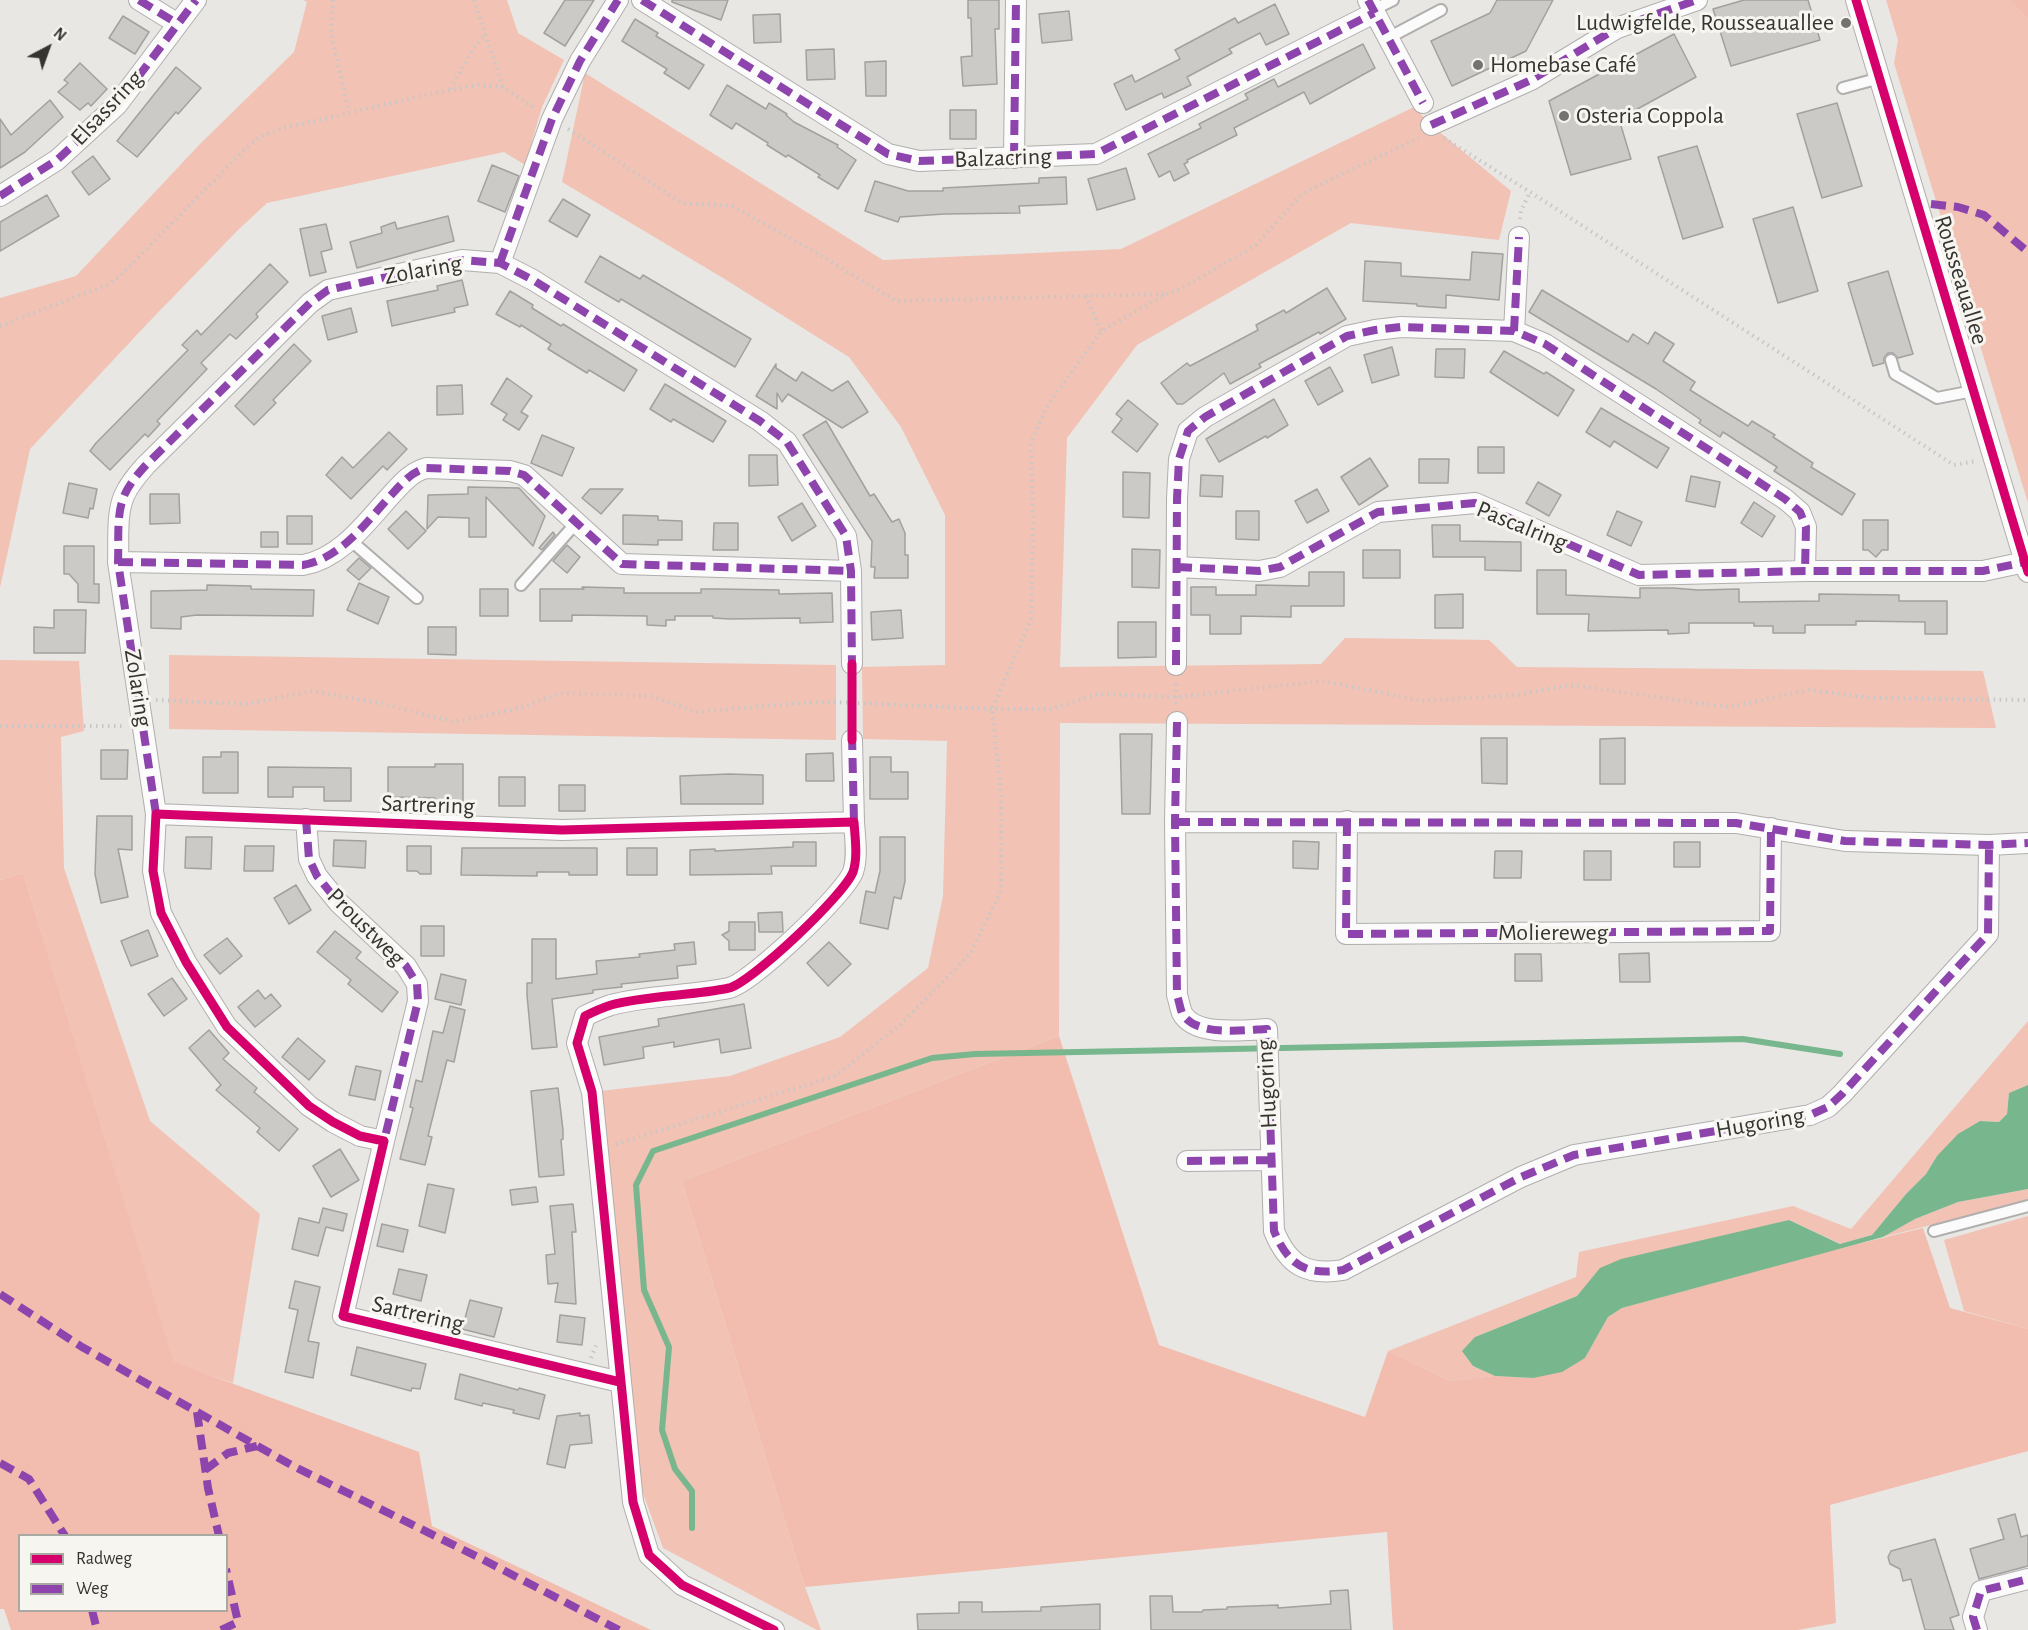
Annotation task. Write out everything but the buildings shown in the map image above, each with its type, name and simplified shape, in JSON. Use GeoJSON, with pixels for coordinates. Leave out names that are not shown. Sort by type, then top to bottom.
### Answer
{"type":"FeatureCollection","features":[{"type":"Feature","properties":{"kind":"street"},"geometry":{"type":"LineString","coordinates":[[139,0],[178,24]]}},
{"type":"Feature","properties":{"kind":"street","name":"Elsassring"},"geometry":{"type":"LineString","coordinates":[[0,196],[57,160],[117,105],[196,0]]}},
{"type":"Feature","properties":{"kind":"street"},"geometry":{"type":"LineString","coordinates":[[500,263],[552,119],[580,61],[618,0]]}},
{"type":"Feature","properties":{"kind":"street","name":"Balzacring"},"geometry":{"type":"LineString","coordinates":[[642,0],[888,154],[919,161],[1096,154],[1372,8]]}},
{"type":"Feature","properties":{"kind":"street"},"geometry":{"type":"LineString","coordinates":[[1014,158],[1016,0]]}},
{"type":"Feature","properties":{"kind":"street"},"geometry":{"type":"LineString","coordinates":[[1432,133],[1531,80],[1617,28],[1697,0]]}},
{"type":"Feature","properties":{"kind":"street","name":"Rousseauallee"},"geometry":{"type":"LineString","coordinates":[[1856,0],[2027,567]]}},
{"type":"Feature","properties":{"kind":"street"},"geometry":{"type":"LineString","coordinates":[[1372,8],[1423,104]]}},
{"type":"Feature","properties":{"kind":"street"},"geometry":{"type":"LineString","coordinates":[[1514,331],[1519,237]]}},
{"type":"Feature","properties":{"kind":"street","name":"Zolaring"},"geometry":{"type":"LineString","coordinates":[[156,814],[118,562],[123,497],[133,480],[146,465],[310,303],[328,290],[344,285],[462,260],[500,263],[533,280],[760,421],[787,442],[846,536],[851,572],[852,664]]}},
{"type":"Feature","properties":{"kind":"street"},"geometry":{"type":"LineString","coordinates":[[1176,665],[1179,459],[1188,431],[1205,417],[1347,336],[1375,330],[1401,327],[1514,331],[1545,344],[1785,499],[1800,512],[1806,527],[1805,571]]}},
{"type":"Feature","properties":{"kind":"street"},"geometry":{"type":"LineString","coordinates":[[118,562],[303,565],[317,563],[335,553],[402,483],[416,471],[426,468],[510,471],[524,475],[622,564],[851,572]]}},
{"type":"Feature","properties":{"kind":"street","name":"Pascalring"},"geometry":{"type":"LineString","coordinates":[[1177,567],[1259,571],[1280,567],[1378,512],[1475,503],[1639,575],[1805,571],[1983,571],[2027,567]]}},
{"type":"Feature","properties":{"kind":"street"},"geometry":{"type":"LineString","coordinates":[[1177,722],[1175,822],[1736,823],[1845,841],[1989,845],[2028,843]]}},
{"type":"Feature","properties":{"kind":"street"},"geometry":{"type":"LineString","coordinates":[[774,1630],[682,1586],[649,1556],[633,1502],[592,1092],[577,1043],[585,1016],[610,1005],[732,987],[760,969],[797,937],[845,884],[852,873],[855,854],[852,740]]}},
{"type":"Feature","properties":{"kind":"street"},"geometry":{"type":"LineString","coordinates":[[156,814],[153,871],[161,913],[186,962],[227,1027],[309,1106],[360,1136],[384,1141]]}},
{"type":"Feature","properties":{"kind":"street","name":"Sartrering"},"geometry":{"type":"LineString","coordinates":[[156,814],[562,830],[854,822]]}},
{"type":"Feature","properties":{"kind":"street","name":"Proustweg"},"geometry":{"type":"LineString","coordinates":[[306,819],[309,859],[318,876],[339,903],[406,966],[417,984],[418,1001],[384,1141]]}},
{"type":"Feature","properties":{"kind":"street","name":"Moliereweg"},"geometry":{"type":"LineString","coordinates":[[1347,821],[1346,934],[1770,931],[1771,828]]}},
{"type":"Feature","properties":{"kind":"street","name":"Hugoring"},"geometry":{"type":"LineString","coordinates":[[1175,822],[1177,995],[1183,1015],[1194,1025],[1214,1030],[1267,1029],[1274,1231],[1282,1248],[1294,1263],[1325,1273],[1343,1270],[1521,1177],[1574,1155],[1810,1115],[1828,1107],[1988,934],[1989,845]]}},
{"type":"Feature","properties":{"kind":"street","name":"Sartrering"},"geometry":{"type":"LineString","coordinates":[[384,1141],[343,1316],[620,1382]]}},
{"type":"Feature","properties":{"kind":"street"},"geometry":{"type":"LineString","coordinates":[[1187,1161],[1271,1160]]}},
{"type":"Feature","properties":{"kind":"street"},"geometry":{"type":"LineString","coordinates":[[1977,1630],[1973,1617],[1982,1592],[2028,1579]]}},
{"type":"Feature","properties":{"kind":"lane"},"geometry":{"type":"LineString","coordinates":[[1372,8],[1393,0]]}},
{"type":"Feature","properties":{"kind":"lane"},"geometry":{"type":"LineString","coordinates":[[1388,38],[1441,10]]}},
{"type":"Feature","properties":{"kind":"lane"},"geometry":{"type":"LineString","coordinates":[[1843,88],[1880,78]]}},
{"type":"Feature","properties":{"kind":"lane"},"geometry":{"type":"LineString","coordinates":[[1892,360],[1895,374],[1937,398],[1974,391]]}},
{"type":"Feature","properties":{"kind":"lane"},"geometry":{"type":"LineString","coordinates":[[521,585],[577,522]]}},
{"type":"Feature","properties":{"kind":"lane"},"geometry":{"type":"LineString","coordinates":[[349,539],[417,598]]}},
{"type":"Feature","properties":{"kind":"lane"},"geometry":{"type":"LineString","coordinates":[[1934,1231],[2028,1206]]}},
{"type":"Feature","properties":{"kind":"path"},"geometry":{"type":"LineString","coordinates":[[333,0],[331,23],[333,43],[349,112]]}},
{"type":"Feature","properties":{"kind":"path"},"geometry":{"type":"LineString","coordinates":[[474,0],[503,87]]}},
{"type":"Feature","properties":{"kind":"path"},"geometry":{"type":"LineString","coordinates":[[450,90],[473,50],[486,35]]}},
{"type":"Feature","properties":{"kind":"path"},"geometry":{"type":"LineString","coordinates":[[0,326],[109,284],[121,275],[260,136],[349,112],[478,85],[503,87],[682,203],[732,206],[896,301],[1167,294]]}},
{"type":"Feature","properties":{"kind":"path"},"geometry":{"type":"LineString","coordinates":[[597,1145],[616,1144],[835,1076],[901,1024],[970,954],[1001,891],[1000,794],[992,709],[1031,619],[1033,523],[1031,443],[1046,408],[1101,331],[1255,246],[1300,196],[1317,186],[1432,133],[1530,192],[1954,465],[1993,457]]}},
{"type":"Feature","properties":{"kind":"path"},"geometry":{"type":"LineString","coordinates":[[1519,237],[1521,211],[1530,192]]}},
{"type":"Feature","properties":{"kind":"path"},"geometry":{"type":"LineString","coordinates":[[1086,296],[1101,331]]}},
{"type":"Feature","properties":{"kind":"path"},"geometry":{"type":"LineString","coordinates":[[1176,665],[1177,722]]}},
{"type":"Feature","properties":{"kind":"path"},"geometry":{"type":"LineString","coordinates":[[140,700],[247,704],[311,691],[380,703],[454,722],[516,709],[561,693],[650,696],[696,712],[801,703],[844,702],[992,709],[1051,709],[1098,694],[1176,697],[1324,681],[1422,701],[1516,695],[1570,685],[1729,707],[1809,690],[1872,698],[2028,700]]}},
{"type":"Feature","properties":{"kind":"path"},"geometry":{"type":"LineString","coordinates":[[0,726],[116,727],[143,724]]}},
{"type":"Feature","properties":{"kind":"shaded area"},"geometry":{"type":"Polygon","coordinates":[[[303,0],[507,0],[518,33],[564,60],[542,107],[525,165],[504,152],[267,203],[146,325],[30,449],[0,588],[0,298],[76,276],[199,145],[294,52],[307,2],[303,0]]]}},
{"type":"Feature","properties":{"kind":"shaded area"},"geometry":{"type":"Polygon","coordinates":[[[1886,0],[2010,0],[2028,19],[2028,503],[1894,63],[1898,40],[1886,0]]]}},
{"type":"Feature","properties":{"kind":"shaded area"},"geometry":{"type":"Polygon","coordinates":[[[2010,0],[2028,0],[2028,19],[2010,0]]]}},
{"type":"Feature","properties":{"kind":"shaded area"},"geometry":{"type":"Polygon","coordinates":[[[585,73],[883,260],[1121,249],[1414,107],[1431,125],[1511,191],[1499,240],[1351,223],[1137,345],[1067,438],[1060,667],[1321,664],[1345,638],[1489,640],[1517,667],[1983,671],[1996,728],[1060,723],[1059,1036],[682,1181],[805,1587],[821,1630],[817,1630],[663,1548],[640,1485],[592,1092],[730,1076],[840,1037],[928,968],[943,896],[947,741],[863,739],[862,667],[945,665],[945,515],[901,427],[849,357],[723,278],[562,182],[585,73]]]}},
{"type":"Feature","properties":{"kind":"shaded area"},"geometry":{"type":"Polygon","coordinates":[[[169,655],[836,665],[836,740],[169,729],[169,655]]]}},
{"type":"Feature","properties":{"kind":"shaded area"},"geometry":{"type":"Polygon","coordinates":[[[0,660],[79,661],[84,731],[61,737],[64,868],[150,1121],[260,1214],[233,1383],[174,1363],[23,873],[0,880],[0,660]]]}},
{"type":"Feature","properties":{"kind":"shaded area"},"geometry":{"type":"Polygon","coordinates":[[[23,873],[174,1362],[419,1452],[432,1526],[651,1630],[11,1630],[4,1609],[0,1609],[0,880],[23,873]]]}},
{"type":"Feature","properties":{"kind":"shaded area"},"geometry":{"type":"Polygon","coordinates":[[[2028,1021],[2028,1085],[2009,1093],[2007,1114],[1999,1122],[1980,1121],[1937,1156],[1926,1174],[1872,1235],[1841,1244],[1789,1220],[1585,1287],[1577,1296],[1475,1337],[1473,1366],[1495,1376],[1450,1381],[1388,1351],[1576,1277],[1579,1252],[1793,1206],[1851,1229],[2028,1021]]]}},
{"type":"Feature","properties":{"kind":"shaded area"},"geometry":{"type":"Polygon","coordinates":[[[1059,1036],[1159,1345],[1365,1417],[1388,1351],[1450,1381],[1495,1376],[1533,1378],[1585,1358],[1608,1317],[1622,1308],[1825,1252],[1923,1228],[1950,1308],[2028,1329],[2028,1451],[1830,1505],[1836,1623],[1798,1630],[1393,1630],[1387,1532],[805,1587],[682,1181],[1059,1036]]]}},
{"type":"Feature","properties":{"kind":"shaded area"},"geometry":{"type":"Polygon","coordinates":[[[2028,1085],[2028,1189],[1958,1202],[1915,1219],[1883,1237],[1622,1308],[1608,1317],[1585,1358],[1562,1372],[1533,1378],[1495,1376],[1473,1366],[1462,1351],[1475,1337],[1577,1296],[1600,1268],[1621,1259],[1789,1220],[1840,1244],[1872,1235],[1958,1134],[1980,1121],[1999,1122],[2007,1114],[2009,1093],[2028,1085]]]}},
{"type":"Feature","properties":{"kind":"shaded area"},"geometry":{"type":"Polygon","coordinates":[[[2028,1189],[2028,1201],[1883,1237],[1915,1219],[1958,1202],[2028,1189]]]}},
{"type":"Feature","properties":{"kind":"shaded area"},"geometry":{"type":"Polygon","coordinates":[[[2028,1216],[2028,1329],[1964,1311],[1944,1240],[2028,1216]]]}},
{"type":"Feature","properties":{"kind":"waterway"},"geometry":{"type":"LineString","coordinates":[[692,1528],[692,1491],[675,1469],[662,1430],[669,1347],[644,1290],[636,1185],[653,1151],[932,1058],[975,1054],[1743,1039],[1840,1054]]}},
{"type":"Feature","properties":{"kind":"marked path"},"geometry":{"type":"LineString","coordinates":[[139,0],[178,24]]}},
{"type":"Feature","properties":{"kind":"marked path"},"geometry":{"type":"LineString","coordinates":[[0,196],[57,160],[117,105],[196,0]]}},
{"type":"Feature","properties":{"kind":"marked path"},"geometry":{"type":"LineString","coordinates":[[500,263],[552,119],[580,61],[618,0]]}},
{"type":"Feature","properties":{"kind":"marked path"},"geometry":{"type":"LineString","coordinates":[[642,0],[888,154],[919,161],[1096,154],[1374,13]]}},
{"type":"Feature","properties":{"kind":"marked path"},"geometry":{"type":"LineString","coordinates":[[1014,158],[1016,0]]}},
{"type":"Feature","properties":{"kind":"marked path"},"geometry":{"type":"LineString","coordinates":[[1368,0],[1423,103]]}},
{"type":"Feature","properties":{"kind":"marked path"},"geometry":{"type":"LineString","coordinates":[[1431,125],[1531,80],[1617,28],[1697,0]]}},
{"type":"Feature","properties":{"kind":"marked path"},"geometry":{"type":"LineString","coordinates":[[1931,204],[1958,207],[1984,215],[2028,252]]}},
{"type":"Feature","properties":{"kind":"marked path"},"geometry":{"type":"LineString","coordinates":[[1514,331],[1519,237]]}},
{"type":"Feature","properties":{"kind":"marked path"},"geometry":{"type":"LineString","coordinates":[[156,814],[118,562],[119,520],[121,503],[126,492],[146,465],[310,303],[328,290],[462,260],[500,263],[533,280],[760,421],[787,442],[846,536],[851,571],[852,669]]}},
{"type":"Feature","properties":{"kind":"marked path"},"geometry":{"type":"LineString","coordinates":[[1176,665],[1179,459],[1188,431],[1205,417],[1347,336],[1375,330],[1401,327],[1514,331],[1545,344],[1785,499],[1800,512],[1806,527],[1805,571]]}},
{"type":"Feature","properties":{"kind":"marked path"},"geometry":{"type":"LineString","coordinates":[[118,562],[303,565],[317,561],[342,547],[404,481],[426,468],[510,471],[524,475],[622,564],[851,571]]}},
{"type":"Feature","properties":{"kind":"marked path"},"geometry":{"type":"LineString","coordinates":[[1177,567],[1259,571],[1280,567],[1378,512],[1475,503],[1639,575],[1805,571],[1983,571],[2025,562]]}},
{"type":"Feature","properties":{"kind":"marked path"},"geometry":{"type":"LineString","coordinates":[[1177,722],[1175,822],[1177,995],[1182,1013],[1188,1021],[1198,1026],[1233,1031],[1267,1029],[1274,1231],[1279,1243],[1292,1260],[1300,1266],[1319,1271],[1343,1270],[1521,1177],[1574,1155],[1810,1115],[1828,1107],[1988,934],[1989,845]]}},
{"type":"Feature","properties":{"kind":"marked path"},"geometry":{"type":"LineString","coordinates":[[852,735],[854,822]]}},
{"type":"Feature","properties":{"kind":"marked path"},"geometry":{"type":"LineString","coordinates":[[306,819],[309,859],[317,876],[339,903],[406,966],[417,984],[418,1001],[384,1141]]}},
{"type":"Feature","properties":{"kind":"marked path"},"geometry":{"type":"LineString","coordinates":[[1347,821],[1346,934],[1770,931],[1771,828]]}},
{"type":"Feature","properties":{"kind":"marked path"},"geometry":{"type":"LineString","coordinates":[[1175,822],[1736,823],[1845,841],[1989,845],[2028,843]]}},
{"type":"Feature","properties":{"kind":"marked path"},"geometry":{"type":"LineString","coordinates":[[1187,1161],[1271,1160]]}},
{"type":"Feature","properties":{"kind":"marked path"},"geometry":{"type":"LineString","coordinates":[[0,1294],[82,1347],[293,1466],[478,1557],[619,1630]]}},
{"type":"Feature","properties":{"kind":"marked path"},"geometry":{"type":"LineString","coordinates":[[197,1412],[208,1488],[219,1534]]}},
{"type":"Feature","properties":{"kind":"marked path"},"geometry":{"type":"LineString","coordinates":[[205,1470],[228,1453],[257,1446]]}},
{"type":"Feature","properties":{"kind":"marked path"},"geometry":{"type":"LineString","coordinates":[[0,1463],[29,1479],[64,1534]]}},
{"type":"Feature","properties":{"kind":"marked path"},"geometry":{"type":"LineString","coordinates":[[221,1630],[238,1622],[228,1578]]}},
{"type":"Feature","properties":{"kind":"marked path"},"geometry":{"type":"LineString","coordinates":[[1977,1630],[1973,1617],[1981,1591],[2028,1579]]}},
{"type":"Feature","properties":{"kind":"marked path"},"geometry":{"type":"LineString","coordinates":[[92,1612],[97,1630]]}},
{"type":"Feature","properties":{"kind":"cycle path"},"geometry":{"type":"LineString","coordinates":[[1856,0],[2028,572]]}},
{"type":"Feature","properties":{"kind":"cycle path"},"geometry":{"type":"LineString","coordinates":[[852,664],[852,740]]}},
{"type":"Feature","properties":{"kind":"cycle path"},"geometry":{"type":"LineString","coordinates":[[620,1382],[343,1316],[384,1141],[360,1136],[309,1106],[227,1027],[186,962],[161,913],[153,871],[156,814],[562,830],[854,822],[855,860],[853,872],[846,883],[816,917],[757,971],[729,988],[639,999],[611,1005],[585,1016],[577,1043],[592,1092],[633,1502],[649,1555],[682,1585],[774,1630]]}},
{"type":"Feature","properties":{"kind":"place","name":"Ludwigfelde, Rousseauallee"},"geometry":{"type":"Point","coordinates":[1846,23]}},
{"type":"Feature","properties":{"kind":"place","name":"Homebase Café"},"geometry":{"type":"Point","coordinates":[1478,65]}},
{"type":"Feature","properties":{"kind":"place","name":"Osteria Coppola"},"geometry":{"type":"Point","coordinates":[1564,116]}}]}
